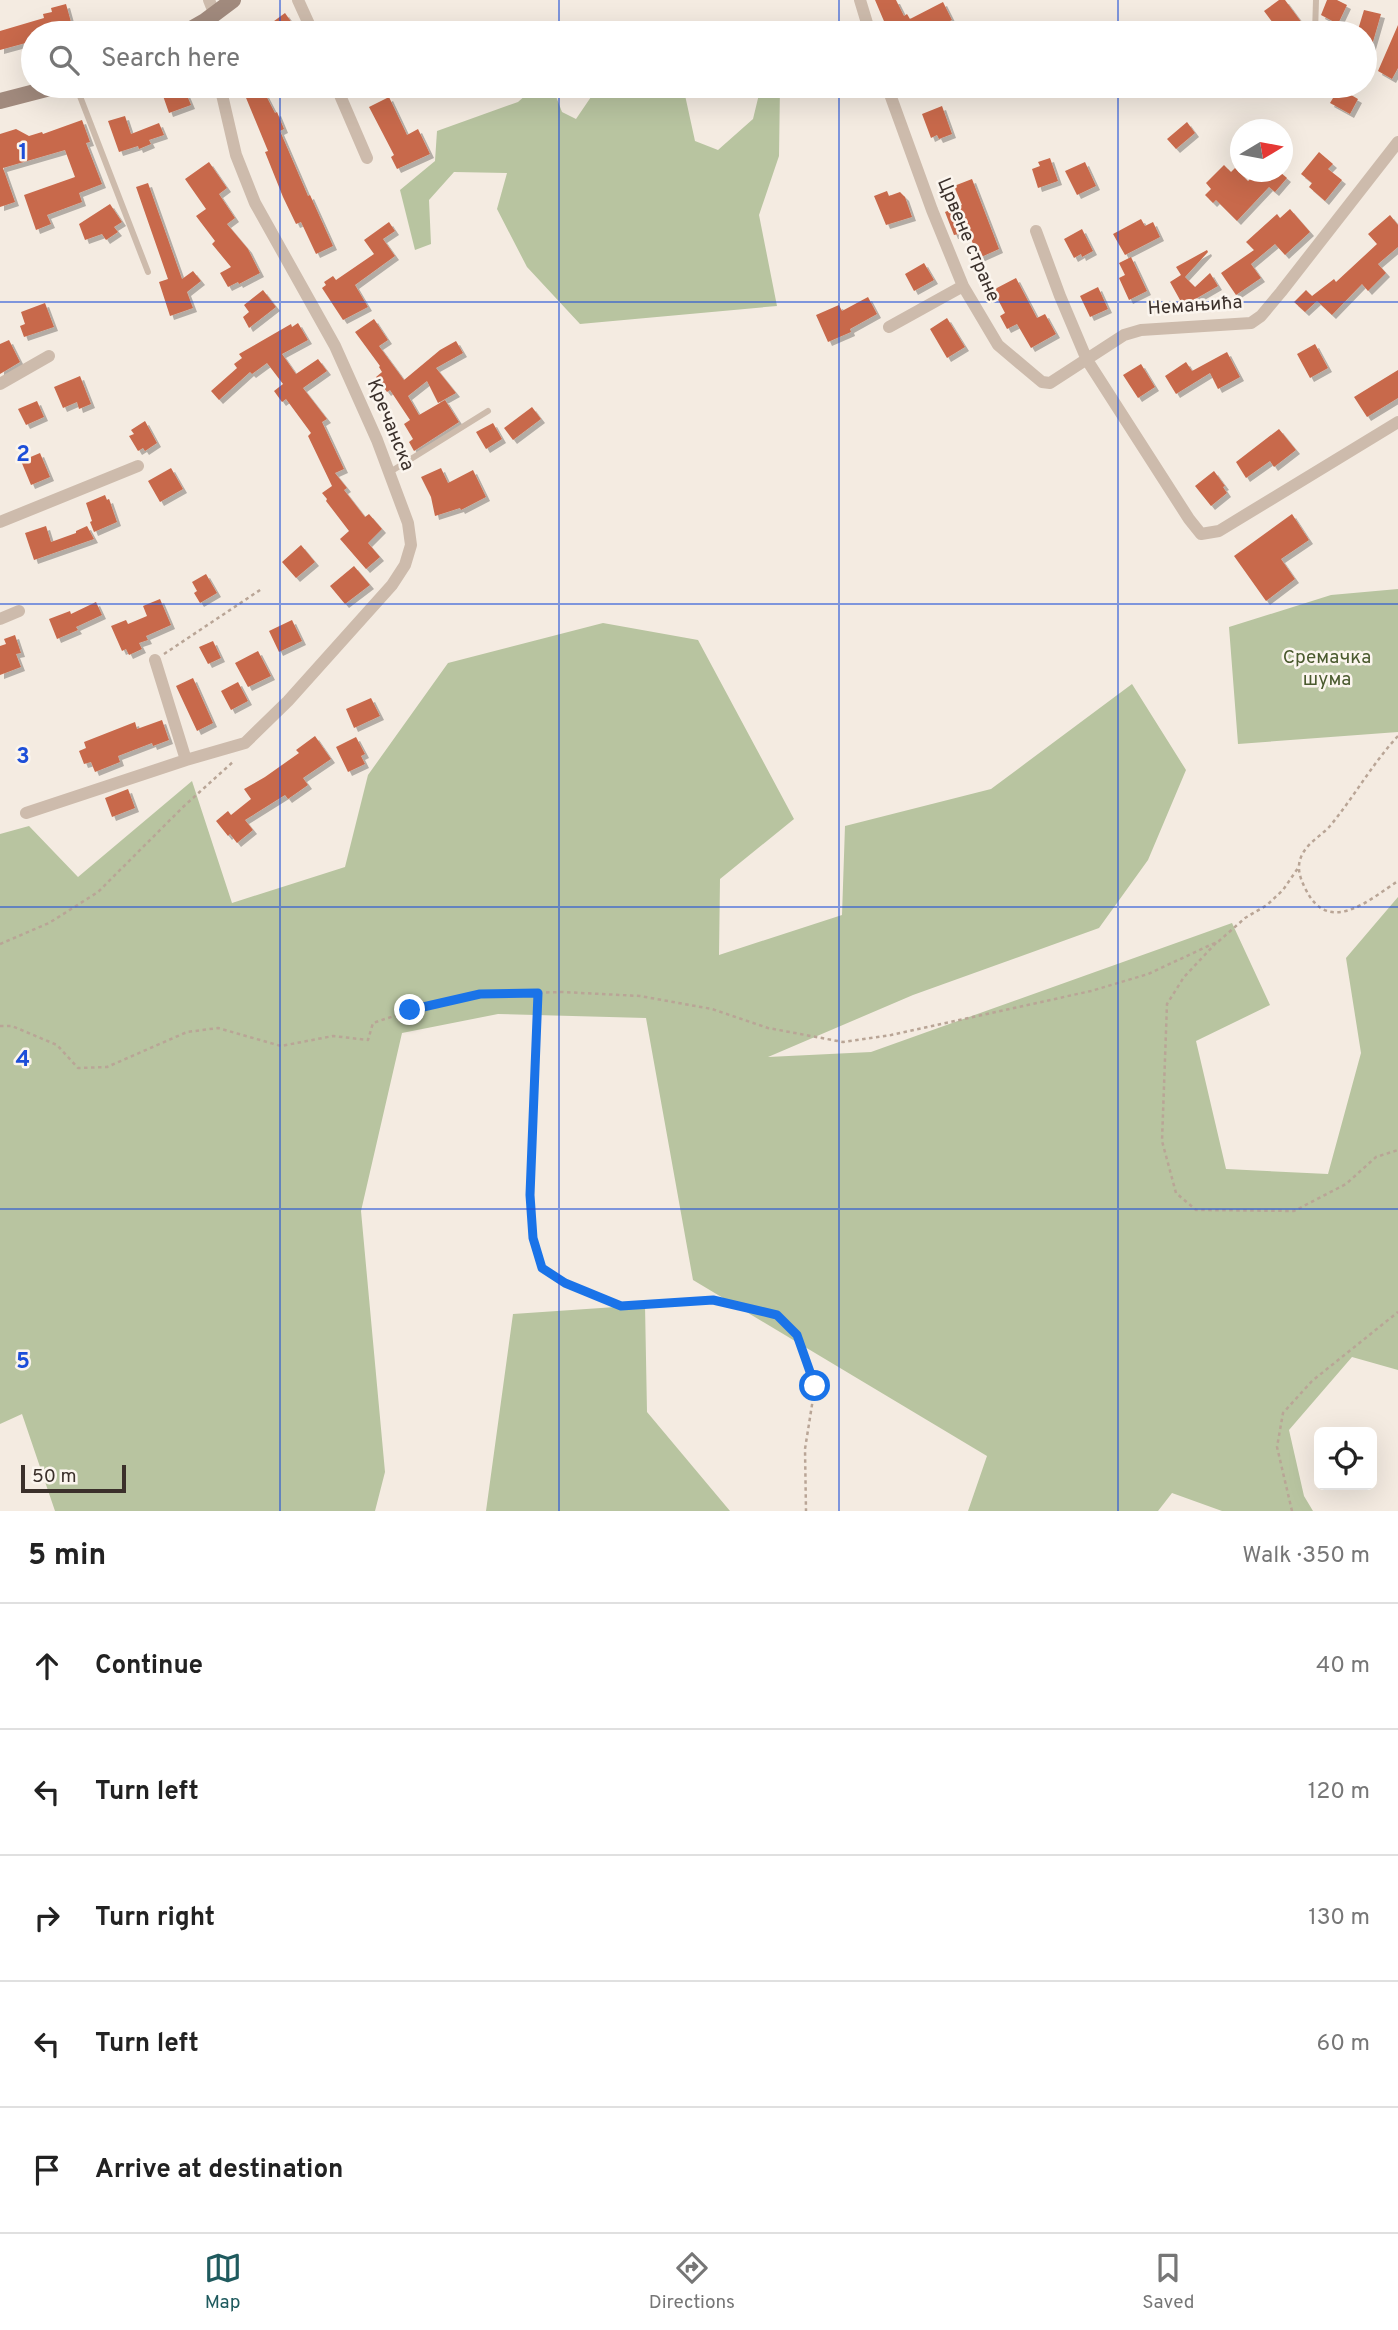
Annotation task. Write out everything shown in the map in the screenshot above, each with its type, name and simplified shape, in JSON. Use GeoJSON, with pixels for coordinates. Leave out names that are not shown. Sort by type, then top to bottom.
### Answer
{"type":"FeatureCollection","features":[{"type":"Feature","properties":{"kind":"main road"},"geometry":{"type":"LineString","coordinates":[[210,17],[233,0]]}},
{"type":"Feature","properties":{"kind":"main road"},"geometry":{"type":"LineString","coordinates":[[0,101],[21,96]]}},
{"type":"Feature","properties":{"kind":"street"},"geometry":{"type":"LineString","coordinates":[[298,0],[308,21]]}},
{"type":"Feature","properties":{"kind":"street"},"geometry":{"type":"LineString","coordinates":[[860,0],[866,21]]}},
{"type":"Feature","properties":{"kind":"street","name":"Кречанска"},"geometry":{"type":"LineString","coordinates":[[223,98],[236,155],[255,203],[335,346],[390,472],[408,523],[411,545],[405,565],[392,585],[336,649],[245,743]]}},
{"type":"Feature","properties":{"kind":"street"},"geometry":{"type":"LineString","coordinates":[[341,98],[367,158]]}},
{"type":"Feature","properties":{"kind":"street","name":"Црвене стране"},"geometry":{"type":"LineString","coordinates":[[891,98],[963,286],[998,345],[1042,382],[1050,383]]}},
{"type":"Feature","properties":{"kind":"street","name":"Немањића"},"geometry":{"type":"LineString","coordinates":[[1050,383],[1124,335],[1141,330],[1251,323],[1261,316],[1281,292],[1398,142]]}},
{"type":"Feature","properties":{"kind":"street"},"geometry":{"type":"LineString","coordinates":[[1036,231],[1087,360],[1201,534],[1219,531],[1398,422]]}},
{"type":"Feature","properties":{"kind":"street"},"geometry":{"type":"LineString","coordinates":[[889,327],[963,286]]}},
{"type":"Feature","properties":{"kind":"street"},"geometry":{"type":"LineString","coordinates":[[0,384],[49,356]]}},
{"type":"Feature","properties":{"kind":"street"},"geometry":{"type":"LineString","coordinates":[[0,522],[138,466]]}},
{"type":"Feature","properties":{"kind":"street"},"geometry":{"type":"LineString","coordinates":[[0,619],[19,611]]}},
{"type":"Feature","properties":{"kind":"street"},"geometry":{"type":"LineString","coordinates":[[155,660],[186,760]]}},
{"type":"Feature","properties":{"kind":"street"},"geometry":{"type":"LineString","coordinates":[[26,813],[245,743]]}},
{"type":"Feature","properties":{"kind":"lane"},"geometry":{"type":"LineString","coordinates":[[1315,21],[1316,0]]}},
{"type":"Feature","properties":{"kind":"lane"},"geometry":{"type":"LineString","coordinates":[[81,98],[148,272]]}},
{"type":"Feature","properties":{"kind":"lane"},"geometry":{"type":"LineString","coordinates":[[390,472],[488,411]]}},
{"type":"Feature","properties":{"kind":"path"},"geometry":{"type":"LineString","coordinates":[[155,660],[263,588]]}},
{"type":"Feature","properties":{"kind":"path"},"geometry":{"type":"LineString","coordinates":[[1398,736],[1328,828],[1304,851],[1298,868],[1283,890],[1219,941],[1184,977],[1167,1004],[1163,1141],[1176,1193],[1196,1210],[1294,1210],[1346,1184],[1376,1157],[1398,1150]]}},
{"type":"Feature","properties":{"kind":"path"},"geometry":{"type":"LineString","coordinates":[[0,944],[49,923],[98,892],[183,807],[237,759],[245,743]]}},
{"type":"Feature","properties":{"kind":"path"},"geometry":{"type":"LineString","coordinates":[[1298,868],[1306,890],[1315,903],[1327,912],[1339,914],[1356,909],[1398,881]]}},
{"type":"Feature","properties":{"kind":"path"},"geometry":{"type":"LineString","coordinates":[[0,1026],[12,1026],[57,1045],[78,1068],[107,1067],[187,1032],[218,1028],[281,1046],[333,1036],[368,1040],[373,1023],[410,1010],[480,994],[538,993],[640,996],[712,1009],[768,1028],[843,1042],[891,1035],[1091,991],[1148,974],[1219,941]]}},
{"type":"Feature","properties":{"kind":"path"},"geometry":{"type":"LineString","coordinates":[[538,993],[530,1195],[533,1238],[542,1268],[565,1283],[621,1306],[713,1300],[777,1315],[797,1335],[815,1386],[805,1449],[806,1511]]}},
{"type":"Feature","properties":{"kind":"path"},"geometry":{"type":"LineString","coordinates":[[1292,1511],[1277,1447],[1283,1413],[1312,1381],[1398,1312]]}},
{"type":"Feature","properties":{"kind":"green space"},"geometry":{"type":"Polygon","coordinates":[[[522,98],[557,98],[562,112],[576,119],[590,98],[686,98],[695,141],[718,150],[753,119],[758,98],[780,98],[779,156],[759,215],[777,306],[580,324],[527,267],[497,209],[507,173],[454,172],[429,200],[431,244],[415,250],[400,190],[435,161],[437,131],[518,102],[522,98]]]}},
{"type":"Feature","properties":{"kind":"green space","name":"Сремачка шума"},"geometry":{"type":"Polygon","coordinates":[[[1398,589],[1398,732],[1238,744],[1229,627],[1331,595],[1398,589]]]}},
{"type":"Feature","properties":{"kind":"green space"},"geometry":{"type":"Polygon","coordinates":[[[603,623],[698,640],[794,819],[720,879],[719,955],[842,915],[845,826],[991,789],[1132,684],[1186,770],[1148,860],[1099,928],[913,995],[768,1057],[871,1052],[1232,923],[1270,1005],[1196,1041],[1226,1169],[1328,1174],[1361,1053],[1346,958],[1398,897],[1398,1370],[1352,1357],[1289,1430],[1304,1496],[1313,1511],[1222,1511],[1172,1493],[1158,1511],[968,1511],[987,1456],[693,1280],[646,1018],[498,1014],[402,1033],[361,1211],[385,1472],[375,1511],[55,1511],[22,1414],[0,1424],[0,834],[29,826],[78,877],[192,781],[232,903],[345,867],[368,775],[448,663],[603,623]]]}},
{"type":"Feature","properties":{"kind":"green space"},"geometry":{"type":"Polygon","coordinates":[[[645,1305],[647,1412],[730,1511],[486,1511],[513,1314],[645,1305]]]}},
{"type":"Feature","properties":{"kind":"building"},"geometry":{"type":"Polygon","coordinates":[[[875,0],[896,0],[904,16],[907,14],[910,19],[943,2],[952,20],[950,21],[884,21],[875,0]]]}},
{"type":"Feature","properties":{"kind":"building"},"geometry":{"type":"Polygon","coordinates":[[[1279,0],[1285,0],[1301,21],[1272,21],[1264,11],[1279,0]]]}},
{"type":"Feature","properties":{"kind":"building"},"geometry":{"type":"Polygon","coordinates":[[[1327,0],[1337,0],[1347,5],[1339,21],[1332,21],[1321,15],[1327,0]]]}},
{"type":"Feature","properties":{"kind":"building"},"geometry":{"type":"Polygon","coordinates":[[[66,4],[71,21],[34,21],[44,18],[43,14],[52,12],[51,8],[66,4]]]}},
{"type":"Feature","properties":{"kind":"building"},"geometry":{"type":"Polygon","coordinates":[[[1364,10],[1381,14],[1377,28],[1377,21],[1361,21],[1364,10]]]}},
{"type":"Feature","properties":{"kind":"building"},"geometry":{"type":"Polygon","coordinates":[[[285,13],[291,21],[274,21],[285,13]]]}},
{"type":"Feature","properties":{"kind":"building"},"geometry":{"type":"Polygon","coordinates":[[[21,25],[21,44],[0,50],[0,31],[21,25]]]}},
{"type":"Feature","properties":{"kind":"building"},"geometry":{"type":"Polygon","coordinates":[[[1398,25],[1398,68],[1392,79],[1378,71],[1398,25]]]}},
{"type":"Feature","properties":{"kind":"building"},"geometry":{"type":"Polygon","coordinates":[[[164,98],[188,98],[191,105],[169,113],[164,98]]]}},
{"type":"Feature","properties":{"kind":"building"},"geometry":{"type":"Polygon","coordinates":[[[246,98],[267,98],[275,113],[277,112],[284,129],[280,131],[333,246],[316,254],[301,222],[296,224],[283,197],[265,152],[268,151],[246,98]]]}},
{"type":"Feature","properties":{"kind":"building"},"geometry":{"type":"Polygon","coordinates":[[[389,98],[407,135],[418,129],[430,154],[397,169],[391,157],[394,155],[369,107],[389,98]]]}},
{"type":"Feature","properties":{"kind":"building"},"geometry":{"type":"Polygon","coordinates":[[[1333,98],[1358,99],[1350,114],[1330,103],[1333,98]]]}},
{"type":"Feature","properties":{"kind":"building"},"geometry":{"type":"Polygon","coordinates":[[[942,106],[952,134],[939,139],[937,135],[931,138],[922,114],[942,106]]]}},
{"type":"Feature","properties":{"kind":"building"},"geometry":{"type":"Polygon","coordinates":[[[125,116],[131,134],[159,123],[164,135],[149,140],[151,144],[139,149],[138,146],[119,152],[108,121],[125,116]]]}},
{"type":"Feature","properties":{"kind":"building"},"geometry":{"type":"Polygon","coordinates":[[[82,120],[90,142],[86,143],[102,184],[79,193],[82,202],[47,215],[51,224],[36,230],[24,195],[75,177],[65,150],[3,168],[15,202],[0,207],[0,134],[16,129],[29,136],[42,132],[43,134],[82,120]]]}},
{"type":"Feature","properties":{"kind":"building"},"geometry":{"type":"Polygon","coordinates":[[[1187,122],[1195,133],[1176,149],[1167,139],[1187,122]]]}},
{"type":"Feature","properties":{"kind":"building"},"geometry":{"type":"Polygon","coordinates":[[[1319,152],[1333,164],[1328,169],[1342,180],[1325,201],[1309,187],[1312,183],[1301,174],[1319,152]]]}},
{"type":"Feature","properties":{"kind":"building"},"geometry":{"type":"Polygon","coordinates":[[[1050,158],[1058,181],[1038,188],[1032,169],[1040,166],[1038,162],[1050,158]]]}},
{"type":"Feature","properties":{"kind":"building"},"geometry":{"type":"Polygon","coordinates":[[[209,162],[227,188],[219,194],[235,218],[227,224],[248,249],[260,273],[228,287],[220,273],[231,267],[212,244],[215,241],[196,216],[206,209],[185,179],[209,162]]]}},
{"type":"Feature","properties":{"kind":"building"},"geometry":{"type":"Polygon","coordinates":[[[1085,162],[1096,186],[1077,195],[1065,171],[1085,162]]]}},
{"type":"Feature","properties":{"kind":"building"},"geometry":{"type":"Polygon","coordinates":[[[1224,165],[1230,171],[1230,182],[1284,182],[1275,192],[1269,187],[1237,221],[1216,200],[1213,203],[1205,195],[1211,189],[1206,183],[1224,165]]]}},
{"type":"Feature","properties":{"kind":"building"},"geometry":{"type":"Polygon","coordinates":[[[972,179],[999,249],[979,258],[968,232],[954,235],[945,212],[962,205],[954,186],[972,179]]]}},
{"type":"Feature","properties":{"kind":"building"},"geometry":{"type":"Polygon","coordinates":[[[148,183],[182,279],[193,271],[201,281],[187,292],[193,308],[170,316],[159,282],[168,279],[136,187],[148,183]]]}},
{"type":"Feature","properties":{"kind":"building"},"geometry":{"type":"Polygon","coordinates":[[[887,191],[889,196],[900,192],[905,197],[912,217],[886,225],[874,196],[887,191]]]}},
{"type":"Feature","properties":{"kind":"building"},"geometry":{"type":"Polygon","coordinates":[[[110,204],[122,222],[114,227],[118,232],[106,240],[102,234],[85,240],[79,224],[110,204]]]}},
{"type":"Feature","properties":{"kind":"building"},"geometry":{"type":"Polygon","coordinates":[[[1290,209],[1310,232],[1285,255],[1275,244],[1251,264],[1261,278],[1236,295],[1221,273],[1254,250],[1246,242],[1277,214],[1280,218],[1290,209]]]}},
{"type":"Feature","properties":{"kind":"building"},"geometry":{"type":"Polygon","coordinates":[[[1390,215],[1398,225],[1398,247],[1378,264],[1386,273],[1368,291],[1362,284],[1332,315],[1317,301],[1305,312],[1294,302],[1306,290],[1312,296],[1334,279],[1336,282],[1377,244],[1368,234],[1390,215]]]}},
{"type":"Feature","properties":{"kind":"building"},"geometry":{"type":"Polygon","coordinates":[[[1141,219],[1145,226],[1153,222],[1160,237],[1125,255],[1113,234],[1141,219]]]}},
{"type":"Feature","properties":{"kind":"building"},"geometry":{"type":"Polygon","coordinates":[[[389,222],[395,231],[383,239],[395,256],[355,285],[368,307],[343,320],[322,288],[326,285],[324,282],[333,276],[336,280],[374,254],[364,240],[389,222]]]}},
{"type":"Feature","properties":{"kind":"building"},"geometry":{"type":"Polygon","coordinates":[[[1082,229],[1093,251],[1074,258],[1064,239],[1082,229]]]}},
{"type":"Feature","properties":{"kind":"building"},"geometry":{"type":"Polygon","coordinates":[[[1207,250],[1185,277],[1195,287],[1210,273],[1218,286],[1178,309],[1175,305],[1180,300],[1170,282],[1181,275],[1176,267],[1207,250]]]}},
{"type":"Feature","properties":{"kind":"building"},"geometry":{"type":"Polygon","coordinates":[[[1131,257],[1147,291],[1129,300],[1119,278],[1125,275],[1119,263],[1131,257]]]}},
{"type":"Feature","properties":{"kind":"building"},"geometry":{"type":"Polygon","coordinates":[[[924,263],[934,280],[914,291],[905,274],[924,263]]]}},
{"type":"Feature","properties":{"kind":"building"},"geometry":{"type":"Polygon","coordinates":[[[1016,278],[1037,318],[1045,314],[1056,334],[1031,348],[1017,324],[1007,329],[1000,316],[1005,313],[993,290],[1016,278]]]}},
{"type":"Feature","properties":{"kind":"building"},"geometry":{"type":"Polygon","coordinates":[[[1098,287],[1108,309],[1090,317],[1080,296],[1098,287]]]}},
{"type":"Feature","properties":{"kind":"building"},"geometry":{"type":"Polygon","coordinates":[[[263,290],[276,307],[249,328],[243,317],[249,312],[244,305],[263,290]]]}},
{"type":"Feature","properties":{"kind":"building"},"geometry":{"type":"Polygon","coordinates":[[[868,297],[877,314],[850,329],[851,332],[828,342],[816,315],[839,305],[842,311],[868,297]]]}},
{"type":"Feature","properties":{"kind":"building"},"geometry":{"type":"Polygon","coordinates":[[[45,303],[54,327],[24,337],[20,326],[25,324],[21,312],[45,303]]]}},
{"type":"Feature","properties":{"kind":"building"},"geometry":{"type":"Polygon","coordinates":[[[947,318],[965,347],[947,358],[930,329],[947,318]]]}},
{"type":"Feature","properties":{"kind":"building"},"geometry":{"type":"Polygon","coordinates":[[[374,319],[388,340],[379,346],[404,380],[440,350],[456,341],[463,353],[436,368],[456,393],[438,403],[427,381],[408,396],[419,415],[445,400],[459,422],[414,451],[409,442],[413,439],[404,424],[410,420],[390,390],[387,392],[376,377],[382,372],[380,366],[355,332],[374,319]]]}},
{"type":"Feature","properties":{"kind":"building"},"geometry":{"type":"Polygon","coordinates":[[[298,323],[308,340],[282,354],[296,374],[318,359],[327,371],[303,388],[327,419],[322,422],[344,469],[335,473],[347,488],[344,490],[365,517],[369,514],[382,529],[368,543],[380,557],[366,569],[340,539],[349,531],[322,493],[332,486],[308,436],[311,433],[286,399],[282,402],[274,391],[283,384],[267,363],[252,374],[250,372],[219,400],[211,391],[237,368],[234,364],[242,358],[239,354],[291,324],[292,327],[298,323]]]}},
{"type":"Feature","properties":{"kind":"building"},"geometry":{"type":"Polygon","coordinates":[[[9,340],[20,362],[0,374],[0,344],[9,340]]]}},
{"type":"Feature","properties":{"kind":"building"},"geometry":{"type":"Polygon","coordinates":[[[1315,344],[1328,368],[1310,378],[1297,354],[1315,344]]]}},
{"type":"Feature","properties":{"kind":"building"},"geometry":{"type":"Polygon","coordinates":[[[1227,352],[1240,377],[1218,389],[1210,373],[1176,394],[1165,376],[1186,362],[1192,371],[1227,352]]]}},
{"type":"Feature","properties":{"kind":"building"},"geometry":{"type":"Polygon","coordinates":[[[1141,364],[1155,387],[1138,398],[1123,375],[1141,364]]]}},
{"type":"Feature","properties":{"kind":"building"},"geometry":{"type":"Polygon","coordinates":[[[1398,370],[1398,398],[1367,417],[1354,397],[1398,370]]]}},
{"type":"Feature","properties":{"kind":"building"},"geometry":{"type":"Polygon","coordinates":[[[80,376],[91,404],[79,409],[77,402],[63,408],[54,387],[80,376]]]}},
{"type":"Feature","properties":{"kind":"building"},"geometry":{"type":"Polygon","coordinates":[[[37,401],[44,417],[26,425],[18,409],[37,401]]]}},
{"type":"Feature","properties":{"kind":"building"},"geometry":{"type":"Polygon","coordinates":[[[532,407],[541,419],[513,440],[504,428],[532,407]]]}},
{"type":"Feature","properties":{"kind":"building"},"geometry":{"type":"Polygon","coordinates":[[[145,421],[157,443],[145,451],[143,448],[138,451],[129,436],[134,434],[131,430],[145,421]]]}},
{"type":"Feature","properties":{"kind":"building"},"geometry":{"type":"Polygon","coordinates":[[[493,423],[502,439],[486,449],[476,432],[493,423]]]}},
{"type":"Feature","properties":{"kind":"building"},"geometry":{"type":"Polygon","coordinates":[[[1279,429],[1296,450],[1274,467],[1270,461],[1246,478],[1236,462],[1279,429]]]}},
{"type":"Feature","properties":{"kind":"building"},"geometry":{"type":"Polygon","coordinates":[[[40,453],[50,477],[31,485],[21,461],[40,453]]]}},
{"type":"Feature","properties":{"kind":"building"},"geometry":{"type":"Polygon","coordinates":[[[171,468],[183,489],[160,502],[148,481],[171,468]]]}},
{"type":"Feature","properties":{"kind":"building"},"geometry":{"type":"Polygon","coordinates":[[[441,468],[448,483],[473,470],[486,497],[461,510],[460,508],[435,516],[431,497],[421,477],[441,468]]]}},
{"type":"Feature","properties":{"kind":"building"},"geometry":{"type":"Polygon","coordinates":[[[1214,471],[1227,493],[1211,506],[1195,486],[1214,471]]]}},
{"type":"Feature","properties":{"kind":"building"},"geometry":{"type":"Polygon","coordinates":[[[105,495],[117,522],[94,532],[86,503],[105,495]]]}},
{"type":"Feature","properties":{"kind":"building"},"geometry":{"type":"Polygon","coordinates":[[[1292,514],[1309,540],[1281,559],[1295,579],[1266,601],[1234,556],[1292,514]]]}},
{"type":"Feature","properties":{"kind":"building"},"geometry":{"type":"Polygon","coordinates":[[[46,526],[51,542],[87,526],[94,539],[34,560],[25,533],[46,526]]]}},
{"type":"Feature","properties":{"kind":"building"},"geometry":{"type":"Polygon","coordinates":[[[301,545],[315,562],[296,578],[282,562],[301,545]]]}},
{"type":"Feature","properties":{"kind":"building"},"geometry":{"type":"Polygon","coordinates":[[[354,566],[370,585],[345,604],[330,586],[354,566]]]}},
{"type":"Feature","properties":{"kind":"building"},"geometry":{"type":"Polygon","coordinates":[[[206,574],[217,593],[200,603],[192,582],[206,574]]]}},
{"type":"Feature","properties":{"kind":"building"},"geometry":{"type":"Polygon","coordinates":[[[160,599],[171,625],[146,636],[148,640],[139,643],[142,649],[129,655],[126,649],[122,651],[111,626],[126,620],[128,624],[147,616],[143,606],[160,599]]]}},
{"type":"Feature","properties":{"kind":"building"},"geometry":{"type":"Polygon","coordinates":[[[96,602],[102,615],[57,639],[49,619],[70,611],[71,614],[96,602]]]}},
{"type":"Feature","properties":{"kind":"building"},"geometry":{"type":"Polygon","coordinates":[[[292,620],[302,641],[279,652],[269,631],[292,620]]]}},
{"type":"Feature","properties":{"kind":"building"},"geometry":{"type":"Polygon","coordinates":[[[15,635],[21,653],[16,654],[21,667],[0,675],[0,646],[6,644],[4,639],[15,635]]]}},
{"type":"Feature","properties":{"kind":"building"},"geometry":{"type":"Polygon","coordinates":[[[213,641],[221,658],[208,664],[199,647],[213,641]]]}},
{"type":"Feature","properties":{"kind":"building"},"geometry":{"type":"Polygon","coordinates":[[[258,651],[271,676],[248,687],[235,663],[258,651]]]}},
{"type":"Feature","properties":{"kind":"building"},"geometry":{"type":"Polygon","coordinates":[[[193,678],[213,723],[197,731],[176,686],[193,678]]]}},
{"type":"Feature","properties":{"kind":"building"},"geometry":{"type":"Polygon","coordinates":[[[238,682],[248,701],[231,710],[221,691],[238,682]]]}},
{"type":"Feature","properties":{"kind":"building"},"geometry":{"type":"Polygon","coordinates":[[[371,698],[380,716],[354,728],[346,709],[371,698]]]}},
{"type":"Feature","properties":{"kind":"building"},"geometry":{"type":"Polygon","coordinates":[[[162,720],[169,740],[153,746],[152,743],[118,756],[120,762],[95,772],[91,762],[84,764],[79,751],[86,748],[84,742],[135,722],[137,729],[162,720]]]}},
{"type":"Feature","properties":{"kind":"building"},"geometry":{"type":"Polygon","coordinates":[[[315,736],[331,759],[303,778],[308,785],[288,799],[285,795],[245,820],[253,830],[237,843],[230,834],[228,836],[216,821],[228,811],[231,815],[251,799],[244,789],[299,753],[296,750],[315,736]]]}},
{"type":"Feature","properties":{"kind":"building"},"geometry":{"type":"Polygon","coordinates":[[[356,737],[365,754],[361,756],[365,764],[348,772],[336,747],[356,737]]]}},
{"type":"Feature","properties":{"kind":"building"},"geometry":{"type":"Polygon","coordinates":[[[128,789],[135,808],[112,817],[105,798],[128,789]]]}},
{"type":"Feature","properties":{"kind":"route"},"geometry":{"type":"LineString","coordinates":[[410,1010],[480,994],[538,993],[530,1195],[533,1238],[542,1268],[565,1283],[621,1306],[713,1300],[777,1315],[797,1335],[815,1386]]}}]}
